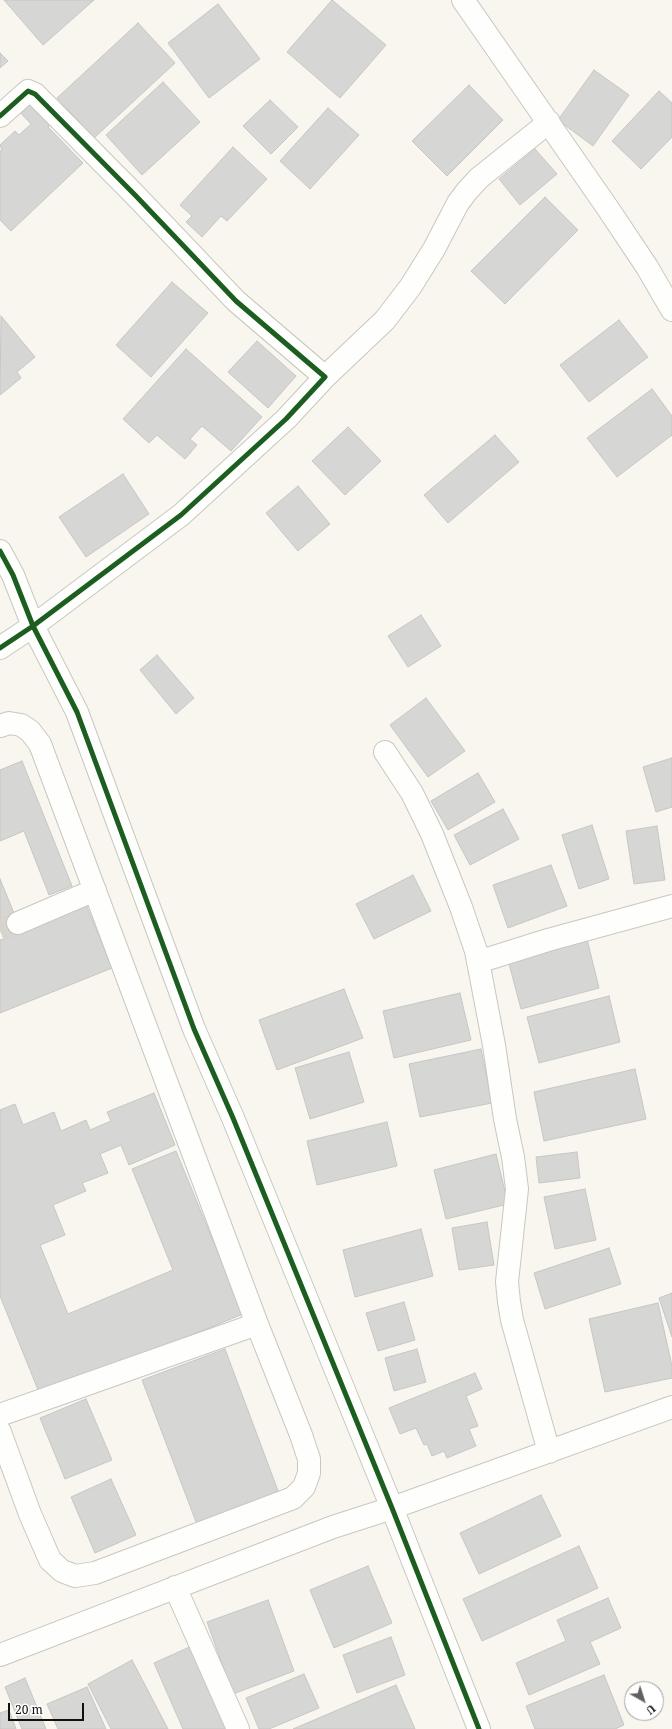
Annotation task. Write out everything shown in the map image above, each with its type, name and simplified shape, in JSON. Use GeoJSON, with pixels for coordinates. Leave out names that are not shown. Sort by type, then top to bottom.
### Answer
{"type":"FeatureCollection","features":[{"type":"Feature","properties":{"kind":"street"},"geometry":{"type":"LineString","coordinates":[[463,0],[549,122],[647,267],[672,310]]}},
{"type":"Feature","properties":{"kind":"street"},"geometry":{"type":"LineString","coordinates":[[0,116],[28,91],[35,94],[136,196],[236,301],[325,377]]}},
{"type":"Feature","properties":{"kind":"street"},"geometry":{"type":"LineString","coordinates":[[0,648],[33,626],[181,515],[286,419],[325,377],[385,320],[411,286],[434,248],[458,203],[467,191],[479,178],[549,122]]}},
{"type":"Feature","properties":{"kind":"street"},"geometry":{"type":"LineString","coordinates":[[0,551],[12,574],[33,626],[77,712],[194,1029],[233,1118],[392,1508],[479,1729]]}},
{"type":"Feature","properties":{"kind":"street"},"geometry":{"type":"LineString","coordinates":[[0,726],[9,723],[21,725],[30,731],[40,744],[309,1459],[309,1473],[304,1487],[293,1498],[95,1573],[75,1576],[62,1571],[50,1560],[30,1514],[0,1432]]}},
{"type":"Feature","properties":{"kind":"street"},"geometry":{"type":"LineString","coordinates":[[385,752],[412,793],[432,834],[461,907],[478,962],[494,1045],[505,1119],[513,1157],[517,1190],[507,1282],[509,1302],[512,1320],[549,1452]]}},
{"type":"Feature","properties":{"kind":"street"},"geometry":{"type":"LineString","coordinates":[[6,928],[95,890]]}},
{"type":"Feature","properties":{"kind":"street"},"geometry":{"type":"LineString","coordinates":[[478,962],[548,940],[672,906]]}},
{"type":"Feature","properties":{"kind":"street"},"geometry":{"type":"LineString","coordinates":[[0,1415],[257,1324]]}},
{"type":"Feature","properties":{"kind":"street"},"geometry":{"type":"LineString","coordinates":[[0,1655],[332,1527],[392,1508],[672,1407]]}},
{"type":"Feature","properties":{"kind":"street"},"geometry":{"type":"LineString","coordinates":[[175,1587],[238,1729]]}},
{"type":"Feature","properties":{"kind":"building"},"geometry":{"type":"Polygon","coordinates":[[[4,0],[94,0],[43,45],[4,0]]]}},
{"type":"Feature","properties":{"kind":"building"},"geometry":{"type":"Polygon","coordinates":[[[332,0],[386,45],[340,98],[287,52],[332,0]]]}},
{"type":"Feature","properties":{"kind":"building"},"geometry":{"type":"Polygon","coordinates":[[[218,4],[260,59],[209,98],[168,43],[218,4]]]}},
{"type":"Feature","properties":{"kind":"building"},"geometry":{"type":"Polygon","coordinates":[[[138,23],[175,63],[94,138],[57,98],[138,23]]]}},
{"type":"Feature","properties":{"kind":"building"},"geometry":{"type":"Polygon","coordinates":[[[0,53],[8,61],[0,68],[0,53]]]}},
{"type":"Feature","properties":{"kind":"building"},"geometry":{"type":"Polygon","coordinates":[[[594,70],[629,95],[593,146],[558,120],[594,70]]]}},
{"type":"Feature","properties":{"kind":"building"},"geometry":{"type":"Polygon","coordinates":[[[163,82],[200,122],[142,175],[106,135],[163,82]]]}},
{"type":"Feature","properties":{"kind":"building"},"geometry":{"type":"Polygon","coordinates":[[[469,85],[503,120],[447,176],[412,141],[469,85]]]}},
{"type":"Feature","properties":{"kind":"building"},"geometry":{"type":"Polygon","coordinates":[[[659,91],[672,103],[672,137],[641,169],[612,141],[659,91]]]}},
{"type":"Feature","properties":{"kind":"building"},"geometry":{"type":"Polygon","coordinates":[[[28,98],[52,123],[48,127],[83,163],[11,231],[0,220],[0,151],[2,150],[0,145],[15,131],[19,135],[31,124],[17,109],[28,98]]]}},
{"type":"Feature","properties":{"kind":"building"},"geometry":{"type":"Polygon","coordinates":[[[270,100],[298,127],[271,154],[243,126],[270,100]]]}},
{"type":"Feature","properties":{"kind":"building"},"geometry":{"type":"Polygon","coordinates":[[[328,108],[359,135],[310,189],[280,161],[328,108]]]}},
{"type":"Feature","properties":{"kind":"building"},"geometry":{"type":"Polygon","coordinates":[[[233,147],[267,179],[227,221],[221,216],[202,237],[186,222],[192,216],[180,205],[233,147]]]}},
{"type":"Feature","properties":{"kind":"building"},"geometry":{"type":"Polygon","coordinates":[[[535,149],[557,174],[520,205],[499,179],[535,149]]]}},
{"type":"Feature","properties":{"kind":"building"},"geometry":{"type":"Polygon","coordinates":[[[545,197],[578,230],[505,304],[471,271],[545,197]]]}},
{"type":"Feature","properties":{"kind":"building"},"geometry":{"type":"Polygon","coordinates":[[[172,282],[208,313],[151,377],[116,345],[172,282]]]}},
{"type":"Feature","properties":{"kind":"building"},"geometry":{"type":"Polygon","coordinates":[[[1,316],[35,357],[17,372],[21,378],[0,395],[1,316]]]}},
{"type":"Feature","properties":{"kind":"building"},"geometry":{"type":"Polygon","coordinates":[[[619,320],[648,357],[589,402],[560,365],[619,320]]]}},
{"type":"Feature","properties":{"kind":"building"},"geometry":{"type":"Polygon","coordinates":[[[257,341],[296,376],[268,408],[228,372],[257,341]]]}},
{"type":"Feature","properties":{"kind":"building"},"geometry":{"type":"Polygon","coordinates":[[[186,349],[262,417],[231,451],[202,426],[190,439],[197,445],[185,459],[157,435],[149,443],[123,419],[186,349]]]}},
{"type":"Feature","properties":{"kind":"building"},"geometry":{"type":"Polygon","coordinates":[[[652,389],[672,416],[672,435],[617,477],[587,438],[652,389]]]}},
{"type":"Feature","properties":{"kind":"building"},"geometry":{"type":"Polygon","coordinates":[[[348,427],[381,461],[345,495],[312,461],[348,427]]]}},
{"type":"Feature","properties":{"kind":"building"},"geometry":{"type":"Polygon","coordinates":[[[495,435],[519,462],[448,523],[424,495],[495,435]]]}},
{"type":"Feature","properties":{"kind":"building"},"geometry":{"type":"Polygon","coordinates":[[[123,474],[149,514],[86,557],[59,517],[123,474]]]}},
{"type":"Feature","properties":{"kind":"building"},"geometry":{"type":"Polygon","coordinates":[[[298,486],[330,524],[298,551],[266,513],[298,486]]]}},
{"type":"Feature","properties":{"kind":"building"},"geometry":{"type":"Polygon","coordinates":[[[421,615],[441,646],[408,667],[388,636],[421,615]]]}},
{"type":"Feature","properties":{"kind":"building"},"geometry":{"type":"Polygon","coordinates":[[[157,655],[194,698],[176,714],[140,670],[157,655]]]}},
{"type":"Feature","properties":{"kind":"building"},"geometry":{"type":"Polygon","coordinates":[[[426,698],[465,751],[428,777],[390,725],[426,698]]]}},
{"type":"Feature","properties":{"kind":"building"},"geometry":{"type":"Polygon","coordinates":[[[672,758],[672,807],[656,812],[643,767],[672,758]]]}},
{"type":"Feature","properties":{"kind":"building"},"geometry":{"type":"Polygon","coordinates":[[[22,761],[72,886],[49,895],[24,831],[0,841],[0,770],[22,761]]]}},
{"type":"Feature","properties":{"kind":"building"},"geometry":{"type":"Polygon","coordinates":[[[478,773],[495,802],[448,830],[431,801],[478,773]]]}},
{"type":"Feature","properties":{"kind":"building"},"geometry":{"type":"Polygon","coordinates":[[[503,809],[519,839],[470,865],[454,835],[503,809]]]}},
{"type":"Feature","properties":{"kind":"building"},"geometry":{"type":"Polygon","coordinates":[[[592,825],[609,879],[579,889],[562,835],[592,825]]]}},
{"type":"Feature","properties":{"kind":"building"},"geometry":{"type":"Polygon","coordinates":[[[657,826],[665,880],[634,884],[626,831],[657,826]]]}},
{"type":"Feature","properties":{"kind":"building"},"geometry":{"type":"Polygon","coordinates":[[[551,865],[567,906],[508,928],[493,885],[551,865]]]}},
{"type":"Feature","properties":{"kind":"building"},"geometry":{"type":"Polygon","coordinates":[[[413,875],[431,911],[374,939],[356,904],[413,875]]]}},
{"type":"Feature","properties":{"kind":"building"},"geometry":{"type":"Polygon","coordinates":[[[0,879],[16,918],[85,902],[112,968],[0,1013],[0,940],[4,939],[0,929],[0,879]]]}},
{"type":"Feature","properties":{"kind":"building"},"geometry":{"type":"Polygon","coordinates":[[[587,939],[599,988],[521,1009],[508,960],[587,939]]]}},
{"type":"Feature","properties":{"kind":"building"},"geometry":{"type":"Polygon","coordinates":[[[344,989],[363,1038],[277,1070],[259,1020],[344,989]]]}},
{"type":"Feature","properties":{"kind":"building"},"geometry":{"type":"Polygon","coordinates":[[[460,993],[471,1040],[394,1058],[383,1011],[460,993]]]}},
{"type":"Feature","properties":{"kind":"building"},"geometry":{"type":"Polygon","coordinates":[[[609,996],[620,1042],[539,1063],[527,1017],[609,996]]]}},
{"type":"Feature","properties":{"kind":"building"},"geometry":{"type":"Polygon","coordinates":[[[481,1049],[492,1103],[420,1117],[409,1064],[481,1049]]]}},
{"type":"Feature","properties":{"kind":"building"},"geometry":{"type":"Polygon","coordinates":[[[349,1052],[364,1102],[310,1119],[295,1068],[349,1052]]]}},
{"type":"Feature","properties":{"kind":"building"},"geometry":{"type":"Polygon","coordinates":[[[635,1069],[646,1119],[544,1141],[534,1092],[635,1069]]]}},
{"type":"Feature","properties":{"kind":"building"},"geometry":{"type":"Polygon","coordinates":[[[154,1093],[175,1145],[129,1165],[121,1145],[100,1154],[108,1173],[82,1183],[86,1191],[53,1205],[65,1235],[40,1245],[68,1314],[173,1270],[132,1169],[176,1151],[243,1314],[41,1397],[0,1296],[0,1110],[15,1104],[23,1125],[54,1112],[61,1131],[86,1120],[90,1130],[111,1121],[107,1112],[154,1093]]]}},
{"type":"Feature","properties":{"kind":"building"},"geometry":{"type":"Polygon","coordinates":[[[387,1122],[397,1166],[317,1185],[307,1141],[387,1122]]]}},
{"type":"Feature","properties":{"kind":"building"},"geometry":{"type":"Polygon","coordinates":[[[577,1152],[580,1178],[539,1183],[536,1157],[577,1152]]]}},
{"type":"Feature","properties":{"kind":"building"},"geometry":{"type":"Polygon","coordinates":[[[496,1154],[508,1204],[446,1219],[434,1170],[496,1154]]]}},
{"type":"Feature","properties":{"kind":"building"},"geometry":{"type":"Polygon","coordinates":[[[585,1189],[596,1240],[555,1249],[544,1197],[585,1189]]]}},
{"type":"Feature","properties":{"kind":"building"},"geometry":{"type":"Polygon","coordinates":[[[487,1222],[494,1265],[459,1270],[452,1228],[487,1222]]]}},
{"type":"Feature","properties":{"kind":"building"},"geometry":{"type":"Polygon","coordinates":[[[421,1229],[433,1276],[355,1297],[343,1250],[421,1229]]]}},
{"type":"Feature","properties":{"kind":"building"},"geometry":{"type":"Polygon","coordinates":[[[609,1248],[621,1284],[545,1309],[534,1273],[609,1248]]]}},
{"type":"Feature","properties":{"kind":"building"},"geometry":{"type":"Polygon","coordinates":[[[672,1293],[672,1337],[659,1298],[672,1293]]]}},
{"type":"Feature","properties":{"kind":"building"},"geometry":{"type":"Polygon","coordinates":[[[404,1302],[415,1340],[378,1351],[366,1313],[404,1302]]]}},
{"type":"Feature","properties":{"kind":"building"},"geometry":{"type":"Polygon","coordinates":[[[658,1303],[672,1366],[672,1378],[605,1392],[589,1319],[658,1303]]]}},
{"type":"Feature","properties":{"kind":"building"},"geometry":{"type":"Polygon","coordinates":[[[225,1349],[280,1496],[198,1527],[142,1380],[225,1349]]]}},
{"type":"Feature","properties":{"kind":"building"},"geometry":{"type":"Polygon","coordinates":[[[417,1349],[426,1382],[394,1391],[385,1358],[417,1349]]]}},
{"type":"Feature","properties":{"kind":"building"},"geometry":{"type":"Polygon","coordinates":[[[475,1373],[482,1389],[466,1396],[478,1426],[469,1429],[476,1446],[447,1458],[444,1451],[432,1456],[427,1444],[424,1445],[416,1428],[400,1434],[389,1408],[475,1373]]]}},
{"type":"Feature","properties":{"kind":"building"},"geometry":{"type":"Polygon","coordinates":[[[86,1399],[112,1460],[65,1479],[40,1418],[86,1399]]]}},
{"type":"Feature","properties":{"kind":"building"},"geometry":{"type":"Polygon","coordinates":[[[111,1479],[136,1535],[95,1553],[71,1497],[111,1479]]]}},
{"type":"Feature","properties":{"kind":"building"},"geometry":{"type":"Polygon","coordinates":[[[541,1495],[561,1536],[479,1574],[460,1533],[541,1495]]]}},
{"type":"Feature","properties":{"kind":"building"},"geometry":{"type":"Polygon","coordinates":[[[579,1546],[598,1588],[482,1641],[463,1599],[579,1546]]]}},
{"type":"Feature","properties":{"kind":"building"},"geometry":{"type":"Polygon","coordinates":[[[368,1566],[392,1623],[334,1648],[310,1590],[368,1566]]]}},
{"type":"Feature","properties":{"kind":"building"},"geometry":{"type":"Polygon","coordinates":[[[608,1598],[621,1628],[590,1642],[600,1664],[529,1695],[516,1663],[566,1641],[557,1620],[608,1598]]]}},
{"type":"Feature","properties":{"kind":"building"},"geometry":{"type":"Polygon","coordinates":[[[268,1600],[294,1671],[233,1694],[207,1622],[268,1600]]]}},
{"type":"Feature","properties":{"kind":"building"},"geometry":{"type":"Polygon","coordinates":[[[391,1637],[405,1675],[357,1693],[343,1655],[391,1637]]]}},
{"type":"Feature","properties":{"kind":"building"},"geometry":{"type":"Polygon","coordinates":[[[194,1645],[231,1729],[183,1729],[154,1663],[194,1645]]]}},
{"type":"Feature","properties":{"kind":"building"},"geometry":{"type":"Polygon","coordinates":[[[132,1660],[168,1729],[111,1729],[88,1684],[132,1660]]]}},
{"type":"Feature","properties":{"kind":"building"},"geometry":{"type":"Polygon","coordinates":[[[304,1674],[319,1708],[269,1729],[259,1729],[246,1698],[304,1674]]]}},
{"type":"Feature","properties":{"kind":"building"},"geometry":{"type":"Polygon","coordinates":[[[604,1675],[624,1725],[615,1729],[535,1729],[526,1706],[604,1675]]]}},
{"type":"Feature","properties":{"kind":"building"},"geometry":{"type":"Polygon","coordinates":[[[25,1678],[46,1729],[22,1729],[5,1687],[25,1678]]]}},
{"type":"Feature","properties":{"kind":"building"},"geometry":{"type":"Polygon","coordinates":[[[396,1685],[415,1729],[293,1729],[396,1685]]]}},
{"type":"Feature","properties":{"kind":"building"},"geometry":{"type":"Polygon","coordinates":[[[87,1687],[106,1729],[58,1729],[47,1704],[87,1687]]]}},
{"type":"Feature","properties":{"kind":"building"},"geometry":{"type":"Polygon","coordinates":[[[9,1710],[16,1729],[0,1729],[0,1713],[9,1710]]]}},
{"type":"Feature","properties":{"kind":"tunnel"},"geometry":{"type":"LineString","coordinates":[[0,930],[18,923]]}},
{"type":"Feature","properties":{"kind":"cycle path"},"geometry":{"type":"LineString","coordinates":[[0,116],[28,91],[35,94],[136,196],[236,301],[325,377],[286,419],[181,515],[33,626],[0,648]]}},
{"type":"Feature","properties":{"kind":"cycle path"},"geometry":{"type":"LineString","coordinates":[[0,551],[13,575],[33,626],[77,712],[194,1029],[233,1118],[392,1508],[479,1729]]}}]}
